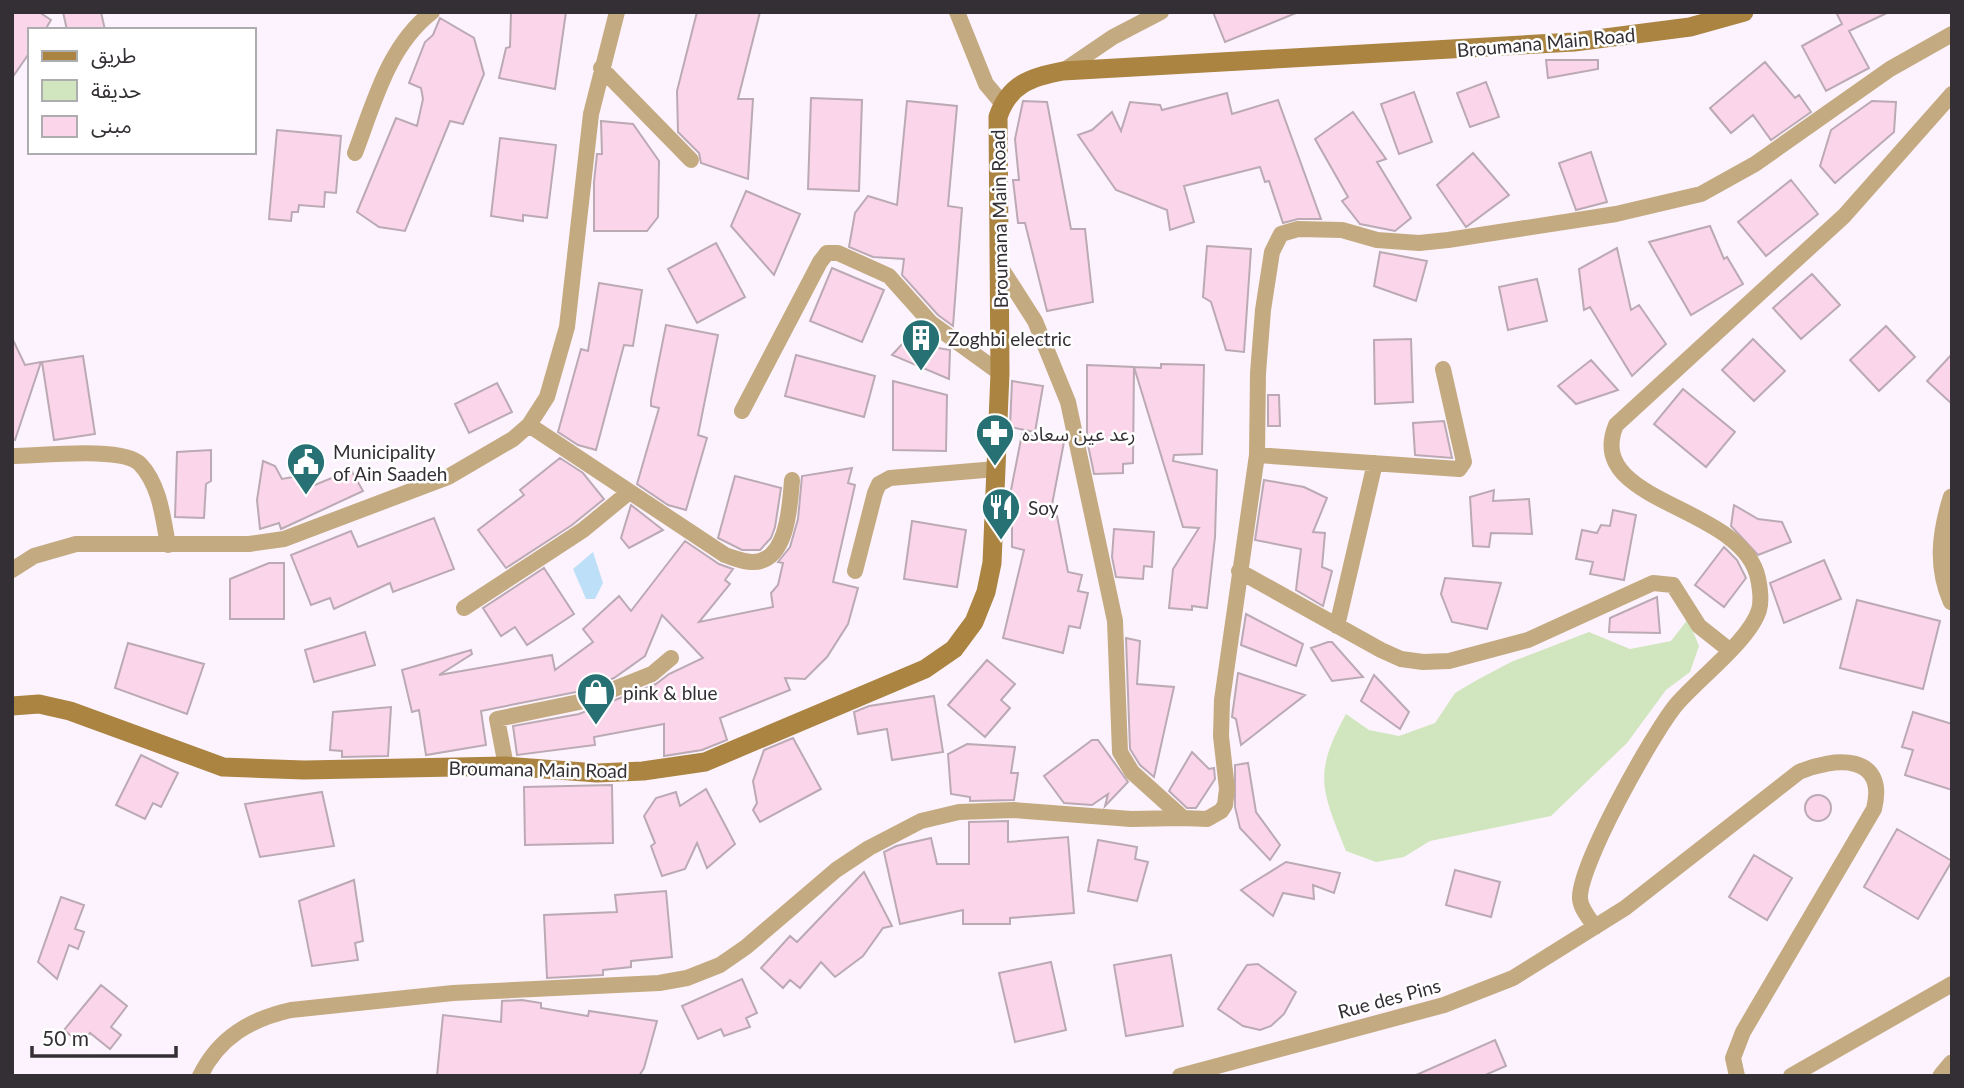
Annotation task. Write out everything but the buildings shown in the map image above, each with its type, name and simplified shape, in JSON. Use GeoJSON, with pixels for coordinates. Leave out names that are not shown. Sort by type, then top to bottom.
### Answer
{"type":"FeatureCollection","features":[{"type":"Feature","properties":{"kind":"main road","name":"Broumana Main Road"},"geometry":{"type":"LineString","coordinates":[[12,706],[40,704],[70,711],[223,767],[304,770],[506,766],[597,773],[643,771],[705,762],[942,659],[954,649],[974,622],[986,592],[992,563],[1000,373],[1001,268],[997,131],[1002,103],[1019,84],[1063,71],[1574,42],[1690,27],[1744,12]]}},
{"type":"Feature","properties":{"kind":"street"},"geometry":{"type":"LineString","coordinates":[[355,153],[395,55],[405,37],[432,12]]}},
{"type":"Feature","properties":{"kind":"street"},"geometry":{"type":"LineString","coordinates":[[12,570],[34,556],[76,544],[249,544],[284,539],[448,477],[492,453],[529,425],[547,397],[567,327],[591,114],[617,12]]}},
{"type":"Feature","properties":{"kind":"street"},"geometry":{"type":"LineString","coordinates":[[957,12],[986,84],[1002,103]]}},
{"type":"Feature","properties":{"kind":"street"},"geometry":{"type":"LineString","coordinates":[[1063,71],[1113,37],[1161,12]]}},
{"type":"Feature","properties":{"kind":"street"},"geometry":{"type":"LineString","coordinates":[[200,1076],[219,1046],[242,1027],[265,1016],[291,1010],[453,993],[659,984],[706,972],[769,929],[836,870],[921,821],[977,809],[1131,819],[1207,819],[1225,805],[1221,720],[1257,455],[1258,373],[1263,310],[1272,253],[1278,238],[1286,231],[1342,229],[1377,240],[1419,243],[1616,214],[1701,194],[1755,164],[1890,69],[1952,34]]}},
{"type":"Feature","properties":{"kind":"street"},"geometry":{"type":"LineString","coordinates":[[601,68],[691,160]]}},
{"type":"Feature","properties":{"kind":"street"},"geometry":{"type":"LineString","coordinates":[[1595,927],[1582,907],[1580,895],[1622,794],[1644,751],[1675,706],[1728,649],[1744,636],[1760,606],[1756,571],[1745,553],[1730,537],[1699,517],[1634,486],[1623,476],[1613,452],[1616,425],[1844,216],[1952,94]]}},
{"type":"Feature","properties":{"kind":"street"},"geometry":{"type":"LineString","coordinates":[[742,411],[827,253],[838,253],[889,276],[931,323],[1000,373]]}},
{"type":"Feature","properties":{"kind":"street"},"geometry":{"type":"LineString","coordinates":[[1001,268],[1035,321],[1068,402],[1115,621],[1119,752],[1132,772],[1183,818]]}},
{"type":"Feature","properties":{"kind":"street"},"geometry":{"type":"LineString","coordinates":[[1257,455],[1451,471],[1462,466],[1443,369]]}},
{"type":"Feature","properties":{"kind":"street"},"geometry":{"type":"LineString","coordinates":[[529,425],[725,555],[754,562],[769,556],[784,535],[792,480]]}},
{"type":"Feature","properties":{"kind":"street"},"geometry":{"type":"LineString","coordinates":[[12,456],[112,455],[135,460],[149,477],[157,495],[168,545]]}},
{"type":"Feature","properties":{"kind":"street"},"geometry":{"type":"LineString","coordinates":[[1337,626],[1375,463]]}},
{"type":"Feature","properties":{"kind":"street"},"geometry":{"type":"LineString","coordinates":[[855,570],[875,493],[882,482],[890,478],[996,469]]}},
{"type":"Feature","properties":{"kind":"street"},"geometry":{"type":"LineString","coordinates":[[464,608],[583,530],[628,493]]}},
{"type":"Feature","properties":{"kind":"street"},"geometry":{"type":"LineString","coordinates":[[1952,498],[1941,549],[1942,573],[1952,600]]}},
{"type":"Feature","properties":{"kind":"street"},"geometry":{"type":"LineString","coordinates":[[1240,571],[1393,656],[1423,662],[1449,661],[1528,640],[1653,583],[1664,582],[1673,585],[1699,626],[1728,649]]}},
{"type":"Feature","properties":{"kind":"street"},"geometry":{"type":"LineString","coordinates":[[506,766],[497,719],[584,701],[652,674],[671,658]]}},
{"type":"Feature","properties":{"kind":"street","name":"Rue des Pins"},"geometry":{"type":"LineString","coordinates":[[1180,1076],[1444,1005],[1513,978],[1634,901],[1799,772],[1830,761],[1848,761],[1867,771],[1876,790],[1874,809],[1742,1032],[1733,1058],[1737,1076]]}},
{"type":"Feature","properties":{"kind":"street"},"geometry":{"type":"LineString","coordinates":[[1791,1076],[1952,984]]}},
{"type":"Feature","properties":{"kind":"street"},"geometry":{"type":"LineString","coordinates":[[1942,1076],[1952,1064]]}},
{"type":"Feature","properties":{"kind":"green space"},"geometry":{"type":"Polygon","coordinates":[[[1688,619],[1699,646],[1690,672],[1666,690],[1627,743],[1551,816],[1430,841],[1404,857],[1376,862],[1346,851],[1331,812],[1324,782],[1329,752],[1346,714],[1369,730],[1399,736],[1435,723],[1455,693],[1511,662],[1589,632],[1630,649],[1671,641],[1688,619]]]}},
{"type":"Feature","properties":{"kind":"water"},"geometry":{"type":"Polygon","coordinates":[[[593,552],[603,583],[595,599],[586,599],[573,569],[593,552]]]}},
{"type":"Feature","properties":{"kind":"place","name":"Zoghbi electric"},"geometry":{"type":"Point","coordinates":[921,372]}},
{"type":"Feature","properties":{"kind":"place","name":"رعد عين سعاده"},"geometry":{"type":"Point","coordinates":[995,467]}},
{"type":"Feature","properties":{"kind":"place","name":"Municipality of Ain Saadeh"},"geometry":{"type":"Point","coordinates":[306,496]}},
{"type":"Feature","properties":{"kind":"place","name":"Soy"},"geometry":{"type":"Point","coordinates":[1001,541]}},
{"type":"Feature","properties":{"kind":"place","name":"pink & blue"},"geometry":{"type":"Point","coordinates":[596,726]}}]}
